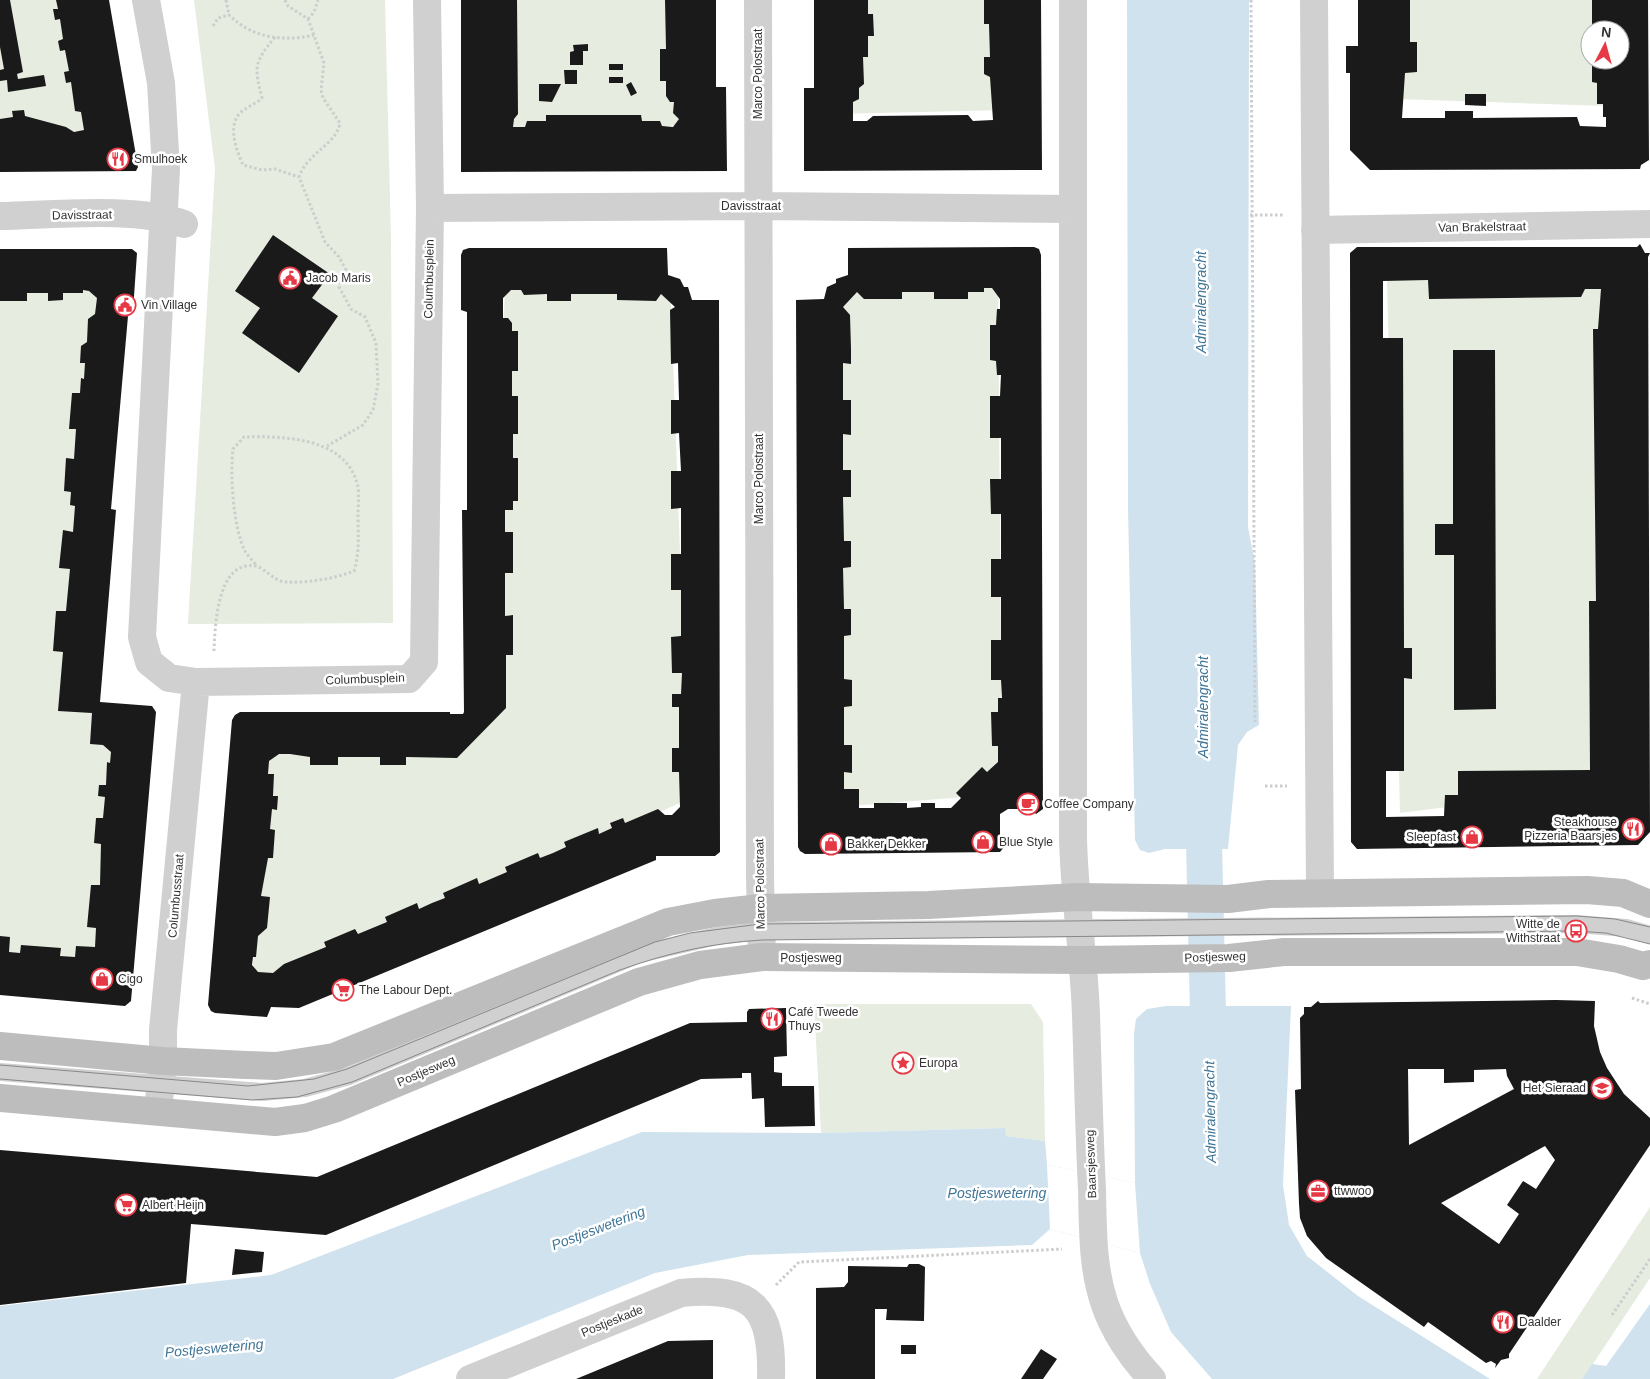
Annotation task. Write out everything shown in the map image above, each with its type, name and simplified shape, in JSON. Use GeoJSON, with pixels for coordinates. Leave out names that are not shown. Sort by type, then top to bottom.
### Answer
{"type":"FeatureCollection","features":[{"type":"Feature","properties":{"kind":"street","name":"Columbusplein"},"geometry":{"type":"LineString","coordinates":[[146,0],[160,83],[166,169],[174,220],[142,638],[149,662],[169,678],[204,682],[409,679],[424,662],[430,208],[428,0]]}},
{"type":"Feature","properties":{"kind":"street","name":"Marco Polostraat"},"geometry":{"type":"LineString","coordinates":[[758,0],[761,932]]}},
{"type":"Feature","properties":{"kind":"street"},"geometry":{"type":"LineString","coordinates":[[1073,0],[1073,827],[1074,874],[1078,897],[1080,941]]}},
{"type":"Feature","properties":{"kind":"street"},"geometry":{"type":"LineString","coordinates":[[1314,0],[1320,893]]}},
{"type":"Feature","properties":{"kind":"street","name":"Davisstraat"},"geometry":{"type":"LineString","coordinates":[[430,208],[759,206],[1073,209]]}},
{"type":"Feature","properties":{"kind":"street","name":"Davisstraat"},"geometry":{"type":"LineString","coordinates":[[0,216],[174,220]]}},
{"type":"Feature","properties":{"kind":"street","name":"Van Brakelstraat"},"geometry":{"type":"LineString","coordinates":[[1315,230],[1650,224]]}},
{"type":"Feature","properties":{"kind":"street","name":"Columbusstraat"},"geometry":{"type":"LineString","coordinates":[[160,1086],[163,1030],[204,682]]}},
{"type":"Feature","properties":{"kind":"street","name":"Postjesweg"},"geometry":{"type":"LineString","coordinates":[[0,1046],[160,1086],[275,1122],[305,1118],[334,1109],[639,982],[700,965],[761,932],[928,905],[1078,897],[1228,899],[1269,894],[1587,890],[1623,894],[1650,904]]}},
{"type":"Feature","properties":{"kind":"street","name":"Postjesweg"},"geometry":{"type":"LineString","coordinates":[[0,1098],[160,1086],[334,1057],[668,922],[715,913],[761,932],[1080,941],[1165,959],[1229,958],[1284,952],[1577,952],[1619,959],[1643,966],[1650,964]]}},
{"type":"Feature","properties":{"kind":"street","name":"Baarsjesweg"},"geometry":{"type":"LineString","coordinates":[[1080,941],[1094,1240],[1104,1302],[1117,1333],[1152,1379]]}},
{"type":"Feature","properties":{"kind":"street","name":"Postjeskade"},"geometry":{"type":"LineString","coordinates":[[470,1379],[681,1293],[709,1290],[736,1294],[757,1306]]}},
{"type":"Feature","properties":{"kind":"street"},"geometry":{"type":"LineString","coordinates":[[757,1306],[768,1327],[772,1354],[771,1379]]}},
{"type":"Feature","properties":{"kind":"lane","name":"Postjesweg"},"geometry":{"type":"LineString","coordinates":[[1080,941],[1165,928],[1576,924],[1626,928],[1650,935]]}},
{"type":"Feature","properties":{"kind":"lane","name":"Postjesweg"},"geometry":{"type":"LineString","coordinates":[[0,1072],[160,1086]]}},
{"type":"Feature","properties":{"kind":"path"},"geometry":{"type":"LineString","coordinates":[[226,0],[229,15],[236,22],[260,36],[303,37],[314,34]]}},
{"type":"Feature","properties":{"kind":"path"},"geometry":{"type":"LineString","coordinates":[[285,0],[288,6],[308,20],[324,63],[321,90],[323,98],[340,123],[338,132],[303,165],[299,177],[325,242],[340,258],[346,270],[339,287],[351,309],[365,317],[376,343],[378,384],[373,410],[363,425],[327,446]]}},
{"type":"Feature","properties":{"kind":"path"},"geometry":{"type":"LineString","coordinates":[[308,20],[314,12],[318,0]]}},
{"type":"Feature","properties":{"kind":"path"},"geometry":{"type":"LineString","coordinates":[[1250,0],[1255,722]]}},
{"type":"Feature","properties":{"kind":"path"},"geometry":{"type":"LineString","coordinates":[[213,26],[218,18],[229,15]]}},
{"type":"Feature","properties":{"kind":"path"},"geometry":{"type":"LineString","coordinates":[[275,37],[258,60],[257,71],[262,98],[254,106],[240,113],[235,121],[234,138],[243,166],[262,170],[275,169],[299,177]]}},
{"type":"Feature","properties":{"kind":"path"},"geometry":{"type":"LineString","coordinates":[[268,436],[327,446],[347,465],[357,483],[359,556],[354,572],[335,578],[284,583],[257,566],[245,551],[233,501],[231,469],[233,449],[244,437],[268,436]]}},
{"type":"Feature","properties":{"kind":"path"},"geometry":{"type":"LineString","coordinates":[[204,682],[220,598],[228,576],[244,566],[257,566]]}},
{"type":"Feature","properties":{"kind":"path"},"geometry":{"type":"LineString","coordinates":[[757,1306],[799,1262],[1050,1249]]}},
{"type":"Feature","properties":{"kind":"path"},"geometry":{"type":"LineString","coordinates":[[1612,1316],[1650,1259]]}},
{"type":"Feature","properties":{"kind":"shaded area"},"geometry":{"type":"Polygon","coordinates":[[[0,0],[82,0],[108,129],[0,137],[0,0]]]}},
{"type":"Feature","properties":{"kind":"shaded area"},"geometry":{"type":"Polygon","coordinates":[[[194,0],[385,0],[391,239],[393,623],[188,624],[215,169],[194,0]]]}},
{"type":"Feature","properties":{"kind":"shaded area"},"geometry":{"type":"Polygon","coordinates":[[[502,0],[693,0],[692,125],[502,132],[502,0]]]}},
{"type":"Feature","properties":{"kind":"shaded area"},"geometry":{"type":"Polygon","coordinates":[[[836,0],[1005,0],[1004,110],[835,114],[836,0]]]}},
{"type":"Feature","properties":{"kind":"shaded area"},"geometry":{"type":"Polygon","coordinates":[[[1395,0],[1610,0],[1609,20],[1580,20],[1580,70],[1608,70],[1606,106],[1397,99],[1395,0]]]}},
{"type":"Feature","properties":{"kind":"shaded area"},"geometry":{"type":"Polygon","coordinates":[[[100,262],[72,690],[128,737],[113,968],[0,962],[0,265],[100,262]]]}},
{"type":"Feature","properties":{"kind":"shaded area"},"geometry":{"type":"Polygon","coordinates":[[[998,274],[1002,794],[838,807],[838,278],[998,274]]]}},
{"type":"Feature","properties":{"kind":"shaded area"},"geometry":{"type":"Polygon","coordinates":[[[505,277],[670,277],[689,799],[282,979],[252,978],[269,743],[461,737],[495,697],[505,277]]]}},
{"type":"Feature","properties":{"kind":"shaded area"},"geometry":{"type":"Polygon","coordinates":[[[1387,279],[1602,279],[1605,787],[1400,813],[1387,279]]]}},
{"type":"Feature","properties":{"kind":"shaded area"},"geometry":{"type":"Polygon","coordinates":[[[814,1004],[1031,1004],[1043,1022],[1045,1141],[1006,1136],[1004,1128],[821,1133],[814,1004]]]}},
{"type":"Feature","properties":{"kind":"shaded area"},"geometry":{"type":"Polygon","coordinates":[[[1650,1207],[1650,1278],[1583,1379],[1537,1379],[1650,1207]]]}},
{"type":"Feature","properties":{"kind":"water"},"geometry":{"type":"Polygon","coordinates":[[[1127,0],[1249,0],[1248,527],[1255,564],[1259,725],[1247,732],[1238,745],[1228,849],[1165,849],[1149,853],[1140,850],[1135,840],[1128,508],[1127,0]]]}},
{"type":"Feature","properties":{"kind":"water","name":"Postjeswetering"},"geometry":{"type":"Polygon","coordinates":[[[1166,1006],[1291,1006],[1283,1185],[1289,1225],[1307,1256],[1358,1296],[1490,1379],[1212,1379],[1171,1332],[1150,1284],[1140,1253],[1050,1229],[1032,1245],[748,1255],[655,1273],[393,1379],[0,1379],[0,1306],[271,1275],[642,1132],[821,1133],[1005,1128],[1006,1136],[1045,1141],[1047,1165],[1135,1183],[1134,1034],[1136,1019],[1147,1009],[1166,1006]]]}},
{"type":"Feature","properties":{"kind":"water"},"geometry":{"type":"Polygon","coordinates":[[[1650,1304],[1650,1379],[1582,1379],[1592,1364],[1606,1366],[1650,1304]]]}},
{"type":"Feature","properties":{"kind":"pier"},"geometry":{"type":"Polygon","coordinates":[[[1047,1165],[1135,1183],[1140,1253],[1050,1229],[1047,1165]]]}},
{"type":"Feature","properties":{"kind":"building"},"geometry":{"type":"Polygon","coordinates":[[[0,0],[10,0],[23,72],[17,74],[18,79],[44,75],[46,86],[8,92],[7,80],[0,81],[0,70],[4,69],[0,47],[0,0]]]}},
{"type":"Feature","properties":{"kind":"building"},"geometry":{"type":"Polygon","coordinates":[[[56,0],[109,0],[138,167],[136,171],[0,172],[0,119],[13,117],[12,111],[24,110],[25,116],[66,127],[74,132],[84,130],[81,112],[75,111],[71,82],[66,83],[64,72],[69,71],[65,50],[60,51],[58,41],[63,39],[60,19],[55,20],[53,9],[58,9],[56,0]]]}},
{"type":"Feature","properties":{"kind":"building"},"geometry":{"type":"Polygon","coordinates":[[[461,0],[517,0],[518,114],[514,119],[513,127],[525,127],[527,121],[546,121],[546,115],[641,115],[642,121],[660,121],[662,126],[673,127],[679,119],[673,113],[674,102],[670,102],[666,96],[666,81],[660,81],[660,49],[666,49],[665,0],[716,0],[716,87],[726,87],[727,171],[461,172],[461,0]]]}},
{"type":"Feature","properties":{"kind":"building"},"geometry":{"type":"Polygon","coordinates":[[[814,0],[868,0],[868,14],[873,14],[874,36],[868,36],[868,57],[863,57],[864,84],[859,88],[859,99],[853,102],[853,121],[867,121],[873,116],[968,115],[973,121],[993,120],[990,77],[984,74],[984,57],[990,57],[989,24],[984,24],[984,0],[1041,0],[1042,170],[804,171],[804,88],[814,88],[814,0]]]}},
{"type":"Feature","properties":{"kind":"building"},"geometry":{"type":"Polygon","coordinates":[[[1358,0],[1410,0],[1410,42],[1417,42],[1417,72],[1405,73],[1402,118],[1445,118],[1445,111],[1473,111],[1473,118],[1577,117],[1580,126],[1606,127],[1606,117],[1603,117],[1603,104],[1597,104],[1597,83],[1592,82],[1592,70],[1630,70],[1630,20],[1592,20],[1592,0],[1648,0],[1649,160],[1641,165],[1640,169],[1370,170],[1350,150],[1350,73],[1346,73],[1346,46],[1358,46],[1358,0]]]}},
{"type":"Feature","properties":{"kind":"building"},"geometry":{"type":"Polygon","coordinates":[[[588,44],[588,51],[583,51],[583,65],[570,65],[570,52],[574,51],[573,45],[588,44]]]}},
{"type":"Feature","properties":{"kind":"building"},"geometry":{"type":"Polygon","coordinates":[[[609,64],[623,64],[623,70],[609,70],[609,64]]]}},
{"type":"Feature","properties":{"kind":"building"},"geometry":{"type":"Polygon","coordinates":[[[564,70],[577,70],[577,84],[565,84],[564,70]]]}},
{"type":"Feature","properties":{"kind":"building"},"geometry":{"type":"Polygon","coordinates":[[[609,77],[623,77],[623,83],[609,83],[609,77]]]}},
{"type":"Feature","properties":{"kind":"building"},"geometry":{"type":"Polygon","coordinates":[[[631,82],[637,93],[631,96],[626,85],[631,82]]]}},
{"type":"Feature","properties":{"kind":"building"},"geometry":{"type":"Polygon","coordinates":[[[539,84],[561,84],[552,102],[539,101],[539,84]]]}},
{"type":"Feature","properties":{"kind":"building"},"geometry":{"type":"Polygon","coordinates":[[[1465,94],[1486,94],[1486,106],[1465,105],[1465,94]]]}},
{"type":"Feature","properties":{"kind":"building"},"geometry":{"type":"Polygon","coordinates":[[[273,235],[330,274],[312,298],[338,316],[299,373],[242,333],[260,308],[235,291],[273,235]]]}},
{"type":"Feature","properties":{"kind":"building"},"geometry":{"type":"Polygon","coordinates":[[[1640,244],[1645,253],[1650,253],[1648,257],[1650,832],[1638,845],[1357,849],[1351,842],[1350,253],[1357,247],[1637,247],[1640,244]],[[1428,280],[1383,281],[1383,338],[1403,338],[1404,648],[1412,648],[1412,679],[1404,678],[1404,771],[1386,771],[1386,817],[1444,816],[1445,795],[1458,795],[1458,771],[1590,770],[1589,601],[1596,601],[1593,329],[1598,329],[1601,289],[1585,289],[1581,297],[1429,299],[1428,280]]]}},
{"type":"Feature","properties":{"kind":"building"},"geometry":{"type":"Polygon","coordinates":[[[1034,247],[1039,249],[1041,255],[1043,809],[1036,814],[1031,809],[1008,809],[1000,814],[1000,840],[1005,846],[1000,852],[805,854],[798,847],[796,300],[824,299],[827,287],[836,283],[836,279],[848,275],[848,248],[1034,247]],[[984,288],[984,292],[968,292],[968,299],[934,299],[934,292],[902,292],[902,299],[864,299],[857,292],[843,307],[850,315],[851,349],[851,364],[843,363],[843,400],[851,400],[851,435],[843,434],[843,470],[851,470],[851,497],[843,497],[844,541],[851,541],[851,567],[843,568],[844,609],[851,609],[851,635],[844,636],[844,679],[852,680],[852,706],[844,707],[844,745],[852,745],[852,773],[844,772],[844,789],[859,789],[859,808],[874,808],[874,803],[907,803],[907,808],[921,807],[921,803],[935,803],[935,808],[951,808],[961,798],[956,793],[982,767],[987,772],[998,762],[998,746],[992,746],[991,712],[998,712],[998,698],[1002,698],[1001,680],[991,680],[991,640],[1001,640],[1001,597],[991,597],[991,559],[1001,559],[1001,514],[991,514],[990,479],[1001,479],[1001,438],[990,438],[990,396],[1000,396],[1001,375],[997,375],[996,361],[990,360],[990,325],[996,325],[997,309],[1000,309],[1000,299],[992,288],[984,288]]]}},
{"type":"Feature","properties":{"kind":"building"},"geometry":{"type":"Polygon","coordinates":[[[469,248],[667,248],[668,275],[680,279],[684,287],[688,287],[692,300],[719,300],[720,852],[715,856],[656,856],[656,860],[299,1008],[271,1007],[267,1017],[215,1013],[211,1011],[208,1005],[232,720],[235,715],[240,712],[450,712],[450,714],[463,714],[464,712],[462,510],[467,510],[467,312],[461,310],[461,255],[463,250],[469,248]],[[511,290],[503,298],[503,318],[508,318],[512,323],[512,331],[518,331],[518,371],[512,371],[512,396],[518,396],[518,434],[513,434],[513,458],[518,458],[518,501],[513,501],[513,510],[505,510],[505,532],[513,532],[513,573],[505,573],[505,616],[513,615],[513,655],[506,655],[506,708],[457,758],[406,757],[406,765],[380,765],[380,757],[338,757],[338,765],[310,765],[310,757],[279,754],[269,761],[268,774],[274,774],[273,796],[278,796],[277,810],[272,809],[270,829],[275,830],[273,858],[268,858],[261,896],[270,897],[267,928],[258,936],[256,957],[253,957],[252,965],[258,972],[273,973],[284,964],[326,947],[324,942],[355,929],[358,934],[387,922],[385,917],[417,903],[419,909],[445,898],[443,893],[477,878],[479,884],[507,872],[505,867],[538,853],[540,858],[553,853],[566,847],[564,842],[598,828],[599,834],[612,828],[610,823],[623,818],[625,823],[658,809],[665,815],[672,815],[680,807],[679,772],[672,772],[672,748],[679,748],[679,707],[672,707],[672,694],[681,694],[682,673],[672,673],[671,637],[681,636],[681,590],[671,590],[671,554],[681,554],[681,508],[671,509],[671,471],[681,471],[679,433],[671,434],[671,400],[679,400],[678,363],[671,364],[670,310],[675,307],[661,294],[656,301],[617,300],[617,294],[571,294],[571,301],[547,301],[547,294],[524,295],[521,290],[511,290]]]}},
{"type":"Feature","properties":{"kind":"building"},"geometry":{"type":"Polygon","coordinates":[[[0,249],[132,249],[137,253],[133,311],[128,311],[111,509],[116,510],[100,702],[152,706],[156,712],[131,1001],[125,1006],[0,995],[0,936],[10,937],[9,952],[20,953],[21,945],[61,948],[60,956],[75,957],[76,946],[95,947],[96,928],[87,927],[91,885],[100,885],[101,844],[94,843],[96,818],[103,818],[105,797],[98,796],[99,785],[106,785],[107,762],[110,763],[111,752],[103,745],[90,744],[92,713],[58,711],[63,652],[53,651],[56,611],[66,611],[70,569],[59,568],[63,530],[73,532],[75,506],[70,505],[71,492],[64,491],[66,458],[74,459],[76,429],[69,429],[72,393],[80,393],[81,378],[84,379],[85,363],[80,363],[81,346],[87,342],[88,319],[95,314],[97,298],[89,291],[83,290],[83,293],[63,293],[63,300],[48,301],[48,293],[27,293],[27,301],[0,301],[0,249]]]}},
{"type":"Feature","properties":{"kind":"building"},"geometry":{"type":"Polygon","coordinates":[[[1453,350],[1495,350],[1496,709],[1454,710],[1454,555],[1435,555],[1435,524],[1453,524],[1453,350]]]}},
{"type":"Feature","properties":{"kind":"building"},"geometry":{"type":"Polygon","coordinates":[[[1318,1001],[1320,1003],[1595,1001],[1594,1026],[1600,1052],[1607,1068],[1624,1094],[1650,1118],[1650,1145],[1509,1354],[1509,1358],[1501,1360],[1495,1368],[1496,1364],[1491,1361],[1486,1363],[1428,1322],[1424,1327],[1326,1258],[1307,1236],[1300,1218],[1295,1090],[1301,1089],[1300,1018],[1304,1014],[1304,1007],[1311,1007],[1318,1001]],[[1408,1069],[1409,1145],[1514,1089],[1507,1076],[1506,1069],[1474,1070],[1474,1082],[1444,1083],[1444,1069],[1408,1069]],[[1545,1146],[1441,1203],[1499,1244],[1519,1214],[1507,1205],[1523,1181],[1536,1189],[1555,1160],[1545,1146]]]}},
{"type":"Feature","properties":{"kind":"building"},"geometry":{"type":"Polygon","coordinates":[[[786,1008],[787,1056],[774,1057],[774,1072],[782,1073],[782,1086],[814,1086],[815,1126],[765,1127],[764,1098],[752,1099],[751,1073],[742,1073],[742,1078],[701,1079],[326,1235],[191,1224],[186,1283],[0,1305],[0,1150],[317,1177],[690,1023],[747,1022],[747,1012],[749,1009],[786,1008]]]}},
{"type":"Feature","properties":{"kind":"building"},"geometry":{"type":"Polygon","coordinates":[[[235,1249],[264,1252],[262,1272],[232,1275],[235,1249]]]}},
{"type":"Feature","properties":{"kind":"building"},"geometry":{"type":"Polygon","coordinates":[[[909,1264],[919,1264],[925,1267],[924,1321],[886,1320],[887,1309],[875,1309],[875,1379],[816,1379],[816,1288],[844,1287],[848,1282],[848,1266],[907,1267],[909,1264]]]}},
{"type":"Feature","properties":{"kind":"building"},"geometry":{"type":"Polygon","coordinates":[[[713,1340],[713,1379],[576,1379],[668,1341],[713,1340]]]}},
{"type":"Feature","properties":{"kind":"building"},"geometry":{"type":"Polygon","coordinates":[[[901,1345],[916,1345],[916,1354],[901,1354],[901,1345]]]}},
{"type":"Feature","properties":{"kind":"building"},"geometry":{"type":"Polygon","coordinates":[[[1041,1349],[1057,1359],[1043,1379],[1021,1379],[1041,1349]]]}},
{"type":"Feature","properties":{"kind":"waterway","name":"Admiralengracht"},"geometry":{"type":"LineString","coordinates":[[1203,799],[1209,1056]]}},
{"type":"Feature","properties":{"kind":"tram line"},"geometry":{"type":"LineString","coordinates":[[0,1065],[248,1086],[314,1079],[347,1069],[655,942],[690,933],[760,924],[1577,916],[1615,919],[1650,927]]}},
{"type":"Feature","properties":{"kind":"tram line"},"geometry":{"type":"LineString","coordinates":[[0,1079],[252,1100],[297,1097],[352,1082],[620,970],[690,950],[743,941],[1576,931],[1606,933],[1650,944]]}},
{"type":"Feature","properties":{"kind":"place","name":"Smulhoek"},"geometry":{"type":"Point","coordinates":[118,159]}},
{"type":"Feature","properties":{"kind":"place","name":"Jacob Maris"},"geometry":{"type":"Point","coordinates":[290,278]}},
{"type":"Feature","properties":{"kind":"place","name":"Vin Village"},"geometry":{"type":"Point","coordinates":[125,305]}},
{"type":"Feature","properties":{"kind":"place","name":"Coffee Company"},"geometry":{"type":"Point","coordinates":[1028,804]}},
{"type":"Feature","properties":{"kind":"place","name":"Steakhouse Pizzeria Baarsjes"},"geometry":{"type":"Point","coordinates":[1633,829]}},
{"type":"Feature","properties":{"kind":"place","name":"Sleepfast"},"geometry":{"type":"Point","coordinates":[1472,837]}},
{"type":"Feature","properties":{"kind":"place","name":"Blue Style"},"geometry":{"type":"Point","coordinates":[983,842]}},
{"type":"Feature","properties":{"kind":"place","name":"Bakker Dekker"},"geometry":{"type":"Point","coordinates":[831,844]}},
{"type":"Feature","properties":{"kind":"place","name":"Witte de Withstraat"},"geometry":{"type":"Point","coordinates":[1576,931]}},
{"type":"Feature","properties":{"kind":"place","name":"Cigo"},"geometry":{"type":"Point","coordinates":[102,979]}},
{"type":"Feature","properties":{"kind":"place","name":"The Labour Dept."},"geometry":{"type":"Point","coordinates":[343,990]}},
{"type":"Feature","properties":{"kind":"place","name":"Café Tweede Thuys"},"geometry":{"type":"Point","coordinates":[772,1019]}},
{"type":"Feature","properties":{"kind":"place","name":"Europa"},"geometry":{"type":"Point","coordinates":[903,1063]}},
{"type":"Feature","properties":{"kind":"place","name":"Het Sieraad"},"geometry":{"type":"Point","coordinates":[1602,1088]}},
{"type":"Feature","properties":{"kind":"place","name":"ttwwoo"},"geometry":{"type":"Point","coordinates":[1318,1191]}},
{"type":"Feature","properties":{"kind":"place","name":"Albert Heijn"},"geometry":{"type":"Point","coordinates":[126,1205]}},
{"type":"Feature","properties":{"kind":"place","name":"Daalder"},"geometry":{"type":"Point","coordinates":[1503,1322]}}]}
